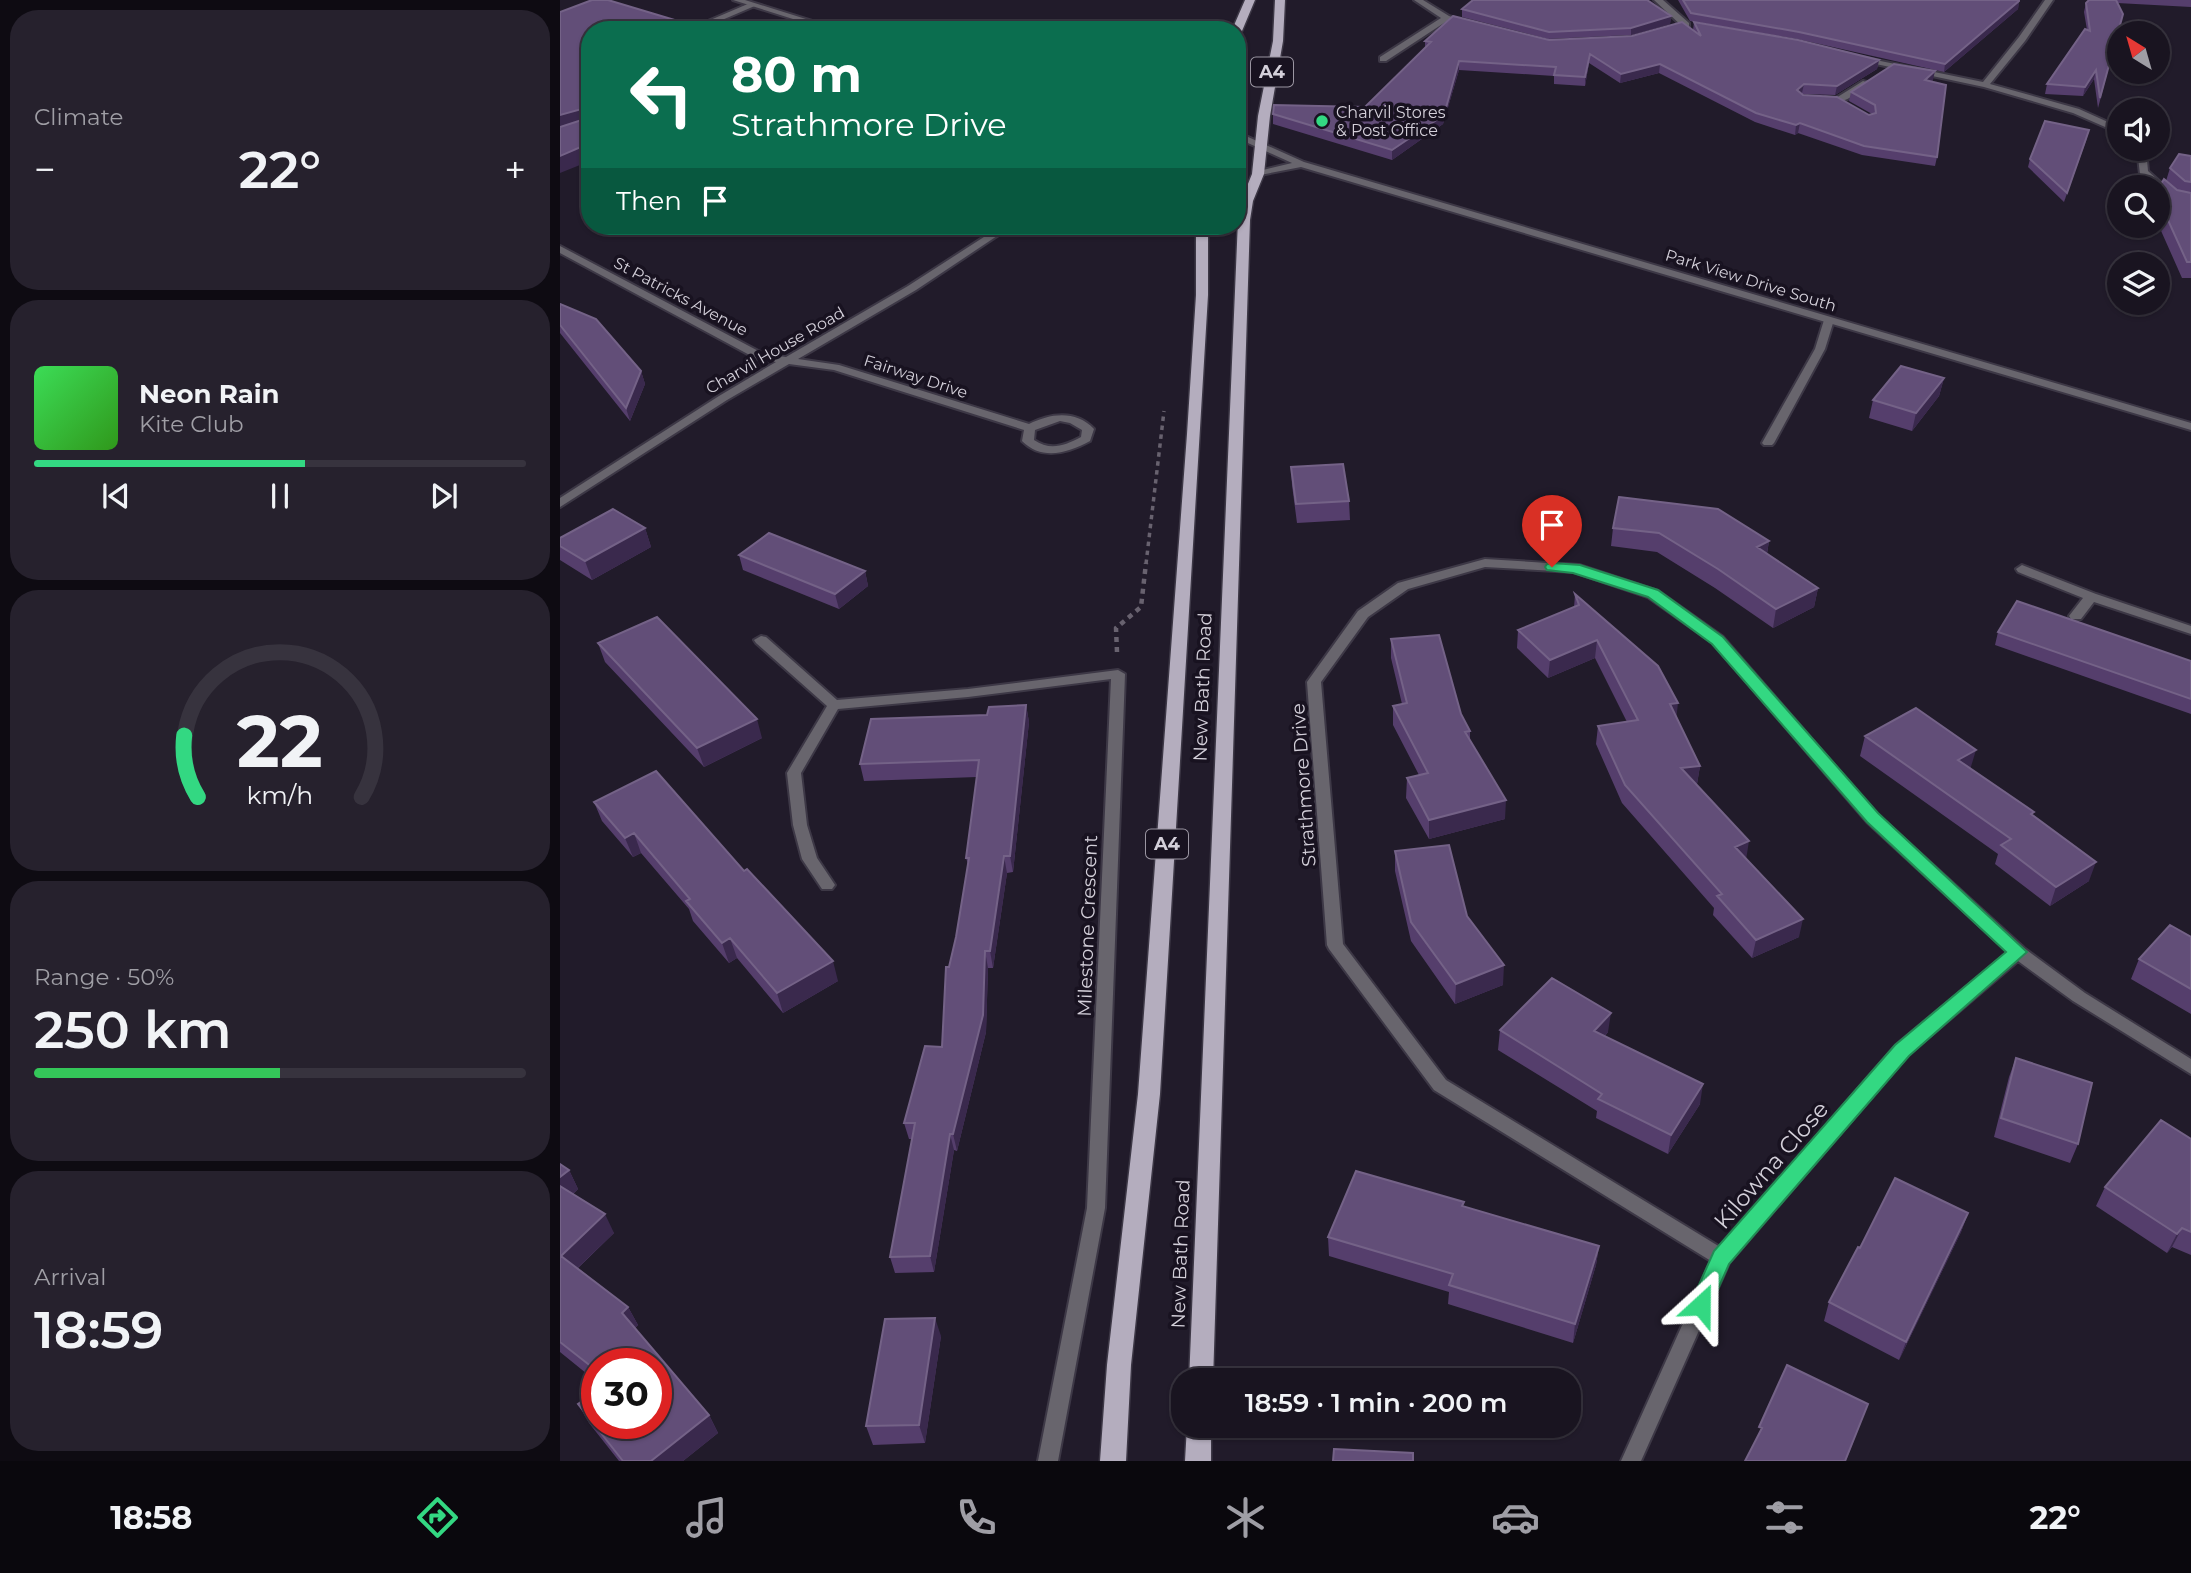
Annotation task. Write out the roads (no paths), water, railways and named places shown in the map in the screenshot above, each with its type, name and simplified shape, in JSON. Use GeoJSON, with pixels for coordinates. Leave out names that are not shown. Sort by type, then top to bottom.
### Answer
{"type":"FeatureCollection","features":[{"type":"Feature","properties":{"kind":"main road"},"geometry":{"type":"LineString","coordinates":[[1241,21],[1250,0]]}},
{"type":"Feature","properties":{"kind":"main road","name":"New Bath Road"},"geometry":{"type":"LineString","coordinates":[[1246,226],[1247,201],[1258,174],[1260,143],[1278,41],[1280,0]]}},
{"type":"Feature","properties":{"kind":"main road","name":"New Bath Road"},"geometry":{"type":"LineString","coordinates":[[1113,1461],[1119,1365],[1150,1081],[1196,406],[1202,295],[1202,235]]}},
{"type":"Feature","properties":{"kind":"main road","name":"New Bath Road"},"geometry":{"type":"LineString","coordinates":[[1201,1368],[1246,235]]}},
{"type":"Feature","properties":{"kind":"main road"},"geometry":{"type":"LineString","coordinates":[[1198,1461],[1199,1438]]}},
{"type":"Feature","properties":{"kind":"street"},"geometry":{"type":"LineString","coordinates":[[737,0],[807,21]]}},
{"type":"Feature","properties":{"kind":"street"},"geometry":{"type":"LineString","coordinates":[[1418,0],[1446,18],[1484,28]]}},
{"type":"Feature","properties":{"kind":"street"},"geometry":{"type":"LineString","coordinates":[[1658,0],[1686,25]]}},
{"type":"Feature","properties":{"kind":"street"},"geometry":{"type":"LineString","coordinates":[[1985,85],[2049,0]]}},
{"type":"Feature","properties":{"kind":"street"},"geometry":{"type":"LineString","coordinates":[[713,21],[753,5]]}},
{"type":"Feature","properties":{"kind":"street"},"geometry":{"type":"LineString","coordinates":[[1383,59],[1446,18]]}},
{"type":"Feature","properties":{"kind":"street"},"geometry":{"type":"LineString","coordinates":[[1675,28],[1686,25],[1699,27]]}},
{"type":"Feature","properties":{"kind":"street"},"geometry":{"type":"LineString","coordinates":[[1851,57],[1985,85],[2076,111],[2107,125]]}},
{"type":"Feature","properties":{"kind":"street"},"geometry":{"type":"LineString","coordinates":[[1838,101],[1891,67]]}},
{"type":"Feature","properties":{"kind":"street"},"geometry":{"type":"LineString","coordinates":[[1814,100],[1838,101],[1849,107]]}},
{"type":"Feature","properties":{"kind":"street","name":"Park View Drive South"},"geometry":{"type":"LineString","coordinates":[[1246,138],[1301,164],[2191,427]]}},
{"type":"Feature","properties":{"kind":"street"},"geometry":{"type":"LineString","coordinates":[[2142,161],[2143,172],[2176,201],[2191,204]]}},
{"type":"Feature","properties":{"kind":"street","name":"Park View Drive South"},"geometry":{"type":"LineString","coordinates":[[1258,174],[1301,164]]}},
{"type":"Feature","properties":{"kind":"street","name":"Charvil House Road"},"geometry":{"type":"LineString","coordinates":[[560,503],[723,398],[790,361],[993,235]]}},
{"type":"Feature","properties":{"kind":"street","name":"St Patricks Avenue"},"geometry":{"type":"LineString","coordinates":[[560,249],[761,357],[790,361]]}},
{"type":"Feature","properties":{"kind":"street"},"geometry":{"type":"LineString","coordinates":[[1768,443],[1820,349],[1829,320]]}},
{"type":"Feature","properties":{"kind":"street","name":"Fairway Drive"},"geometry":{"type":"LineString","coordinates":[[790,361],[835,367],[1030,429]]}},
{"type":"Feature","properties":{"kind":"street"},"geometry":{"type":"LineString","coordinates":[[1062,417],[1079,421],[1088,429],[1086,439],[1066,450],[1051,451],[1037,448],[1028,441],[1030,429],[1045,420],[1062,417]]}},
{"type":"Feature","properties":{"kind":"street","name":"Strathmore Drive"},"geometry":{"type":"LineString","coordinates":[[1722,1258],[1440,1085],[1335,946],[1314,682],[1363,614],[1403,586],[1485,563],[1574,568],[1653,594],[1718,640],[1872,818],[2018,952],[2079,998],[2191,1067]]}},
{"type":"Feature","properties":{"kind":"street"},"geometry":{"type":"LineString","coordinates":[[2022,569],[2091,597],[2191,630]]}},
{"type":"Feature","properties":{"kind":"street"},"geometry":{"type":"LineString","coordinates":[[2076,616],[2091,597]]}},
{"type":"Feature","properties":{"kind":"street"},"geometry":{"type":"LineString","coordinates":[[761,640],[834,705],[794,773],[800,825],[810,859],[827,885]]}},
{"type":"Feature","properties":{"kind":"street","name":"Milestone Crescent"},"geometry":{"type":"LineString","coordinates":[[834,705],[968,693],[1118,674],[1096,1208],[1048,1461]]}},
{"type":"Feature","properties":{"kind":"street","name":"Kilowna Close"},"geometry":{"type":"LineString","coordinates":[[1632,1461],[1722,1258],[1902,1050],[2018,952]]}},
{"type":"Feature","properties":{"kind":"place","name":"Charvil Stores & Post Office"},"geometry":{"type":"Point","coordinates":[1322,121]}}]}
